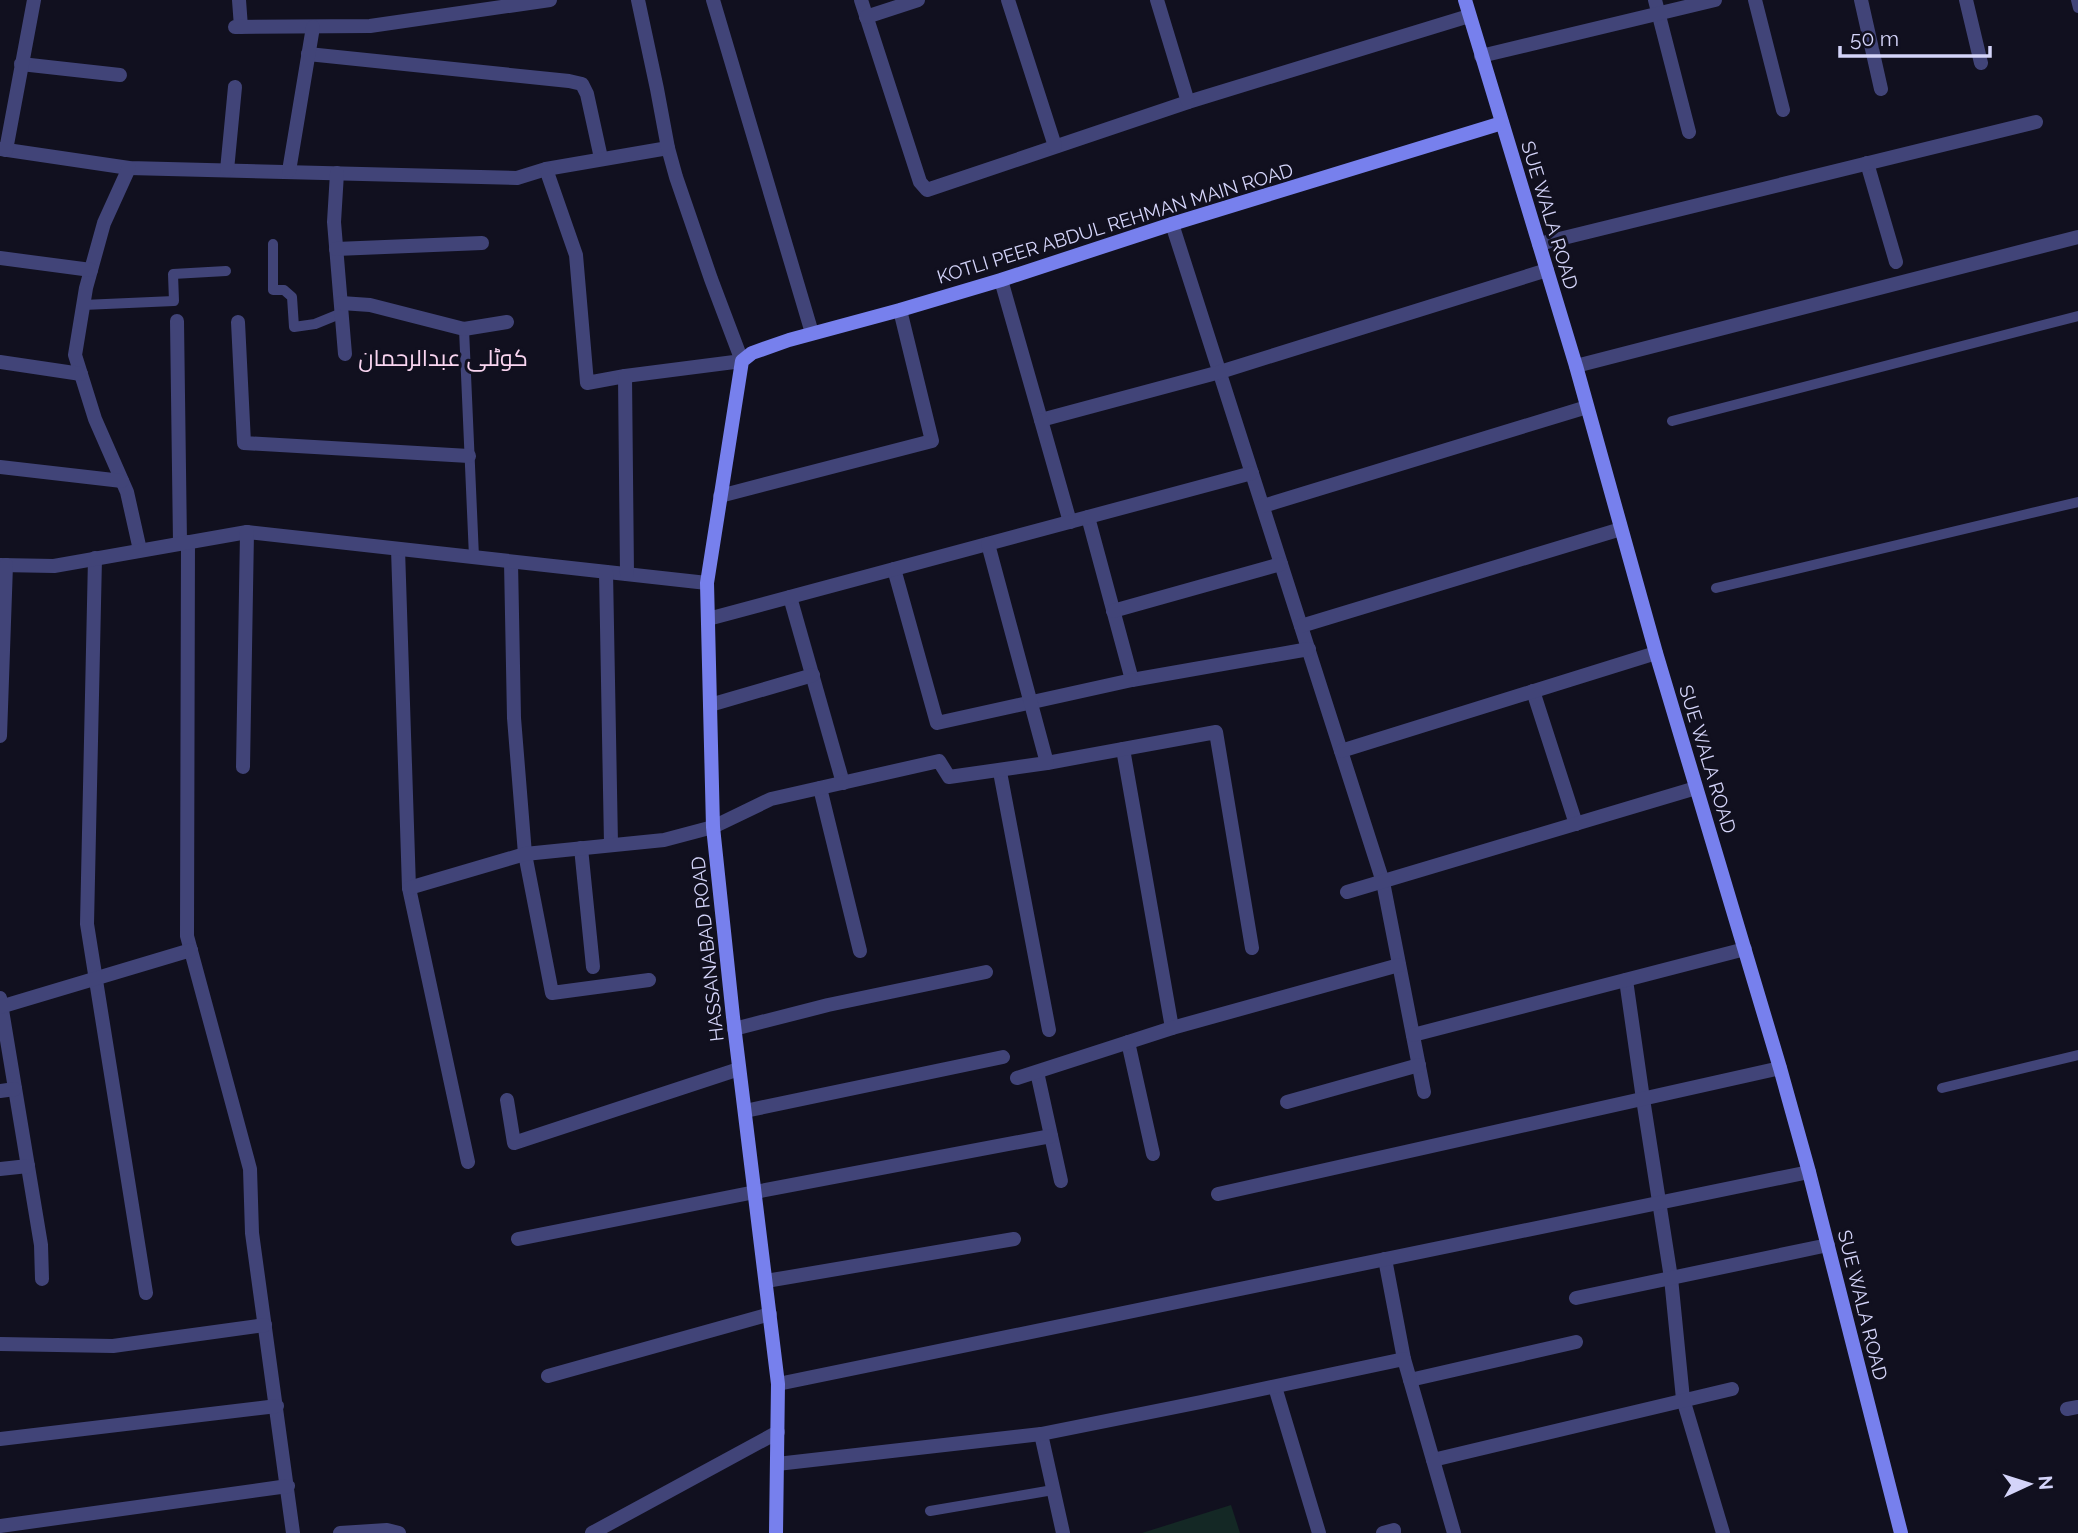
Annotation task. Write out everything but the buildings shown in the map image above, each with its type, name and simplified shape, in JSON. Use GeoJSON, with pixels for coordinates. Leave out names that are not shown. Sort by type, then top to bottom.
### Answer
{"type":"FeatureCollection","features":[{"type":"Feature","properties":{"kind":"street"},"geometry":{"type":"LineString","coordinates":[[34,0],[3,150],[130,168],[517,178],[546,169],[668,148]]}},
{"type":"Feature","properties":{"kind":"street"},"geometry":{"type":"LineString","coordinates":[[239,0],[238,27],[370,26],[550,0]]}},
{"type":"Feature","properties":{"kind":"street"},"geometry":{"type":"LineString","coordinates":[[546,169],[576,255],[587,383],[742,361],[698,244],[668,148],[638,0]]}},
{"type":"Feature","properties":{"kind":"street"},"geometry":{"type":"LineString","coordinates":[[713,0],[813,333]]}},
{"type":"Feature","properties":{"kind":"street"},"geometry":{"type":"LineString","coordinates":[[861,0],[920,182],[927,190],[1188,102],[1469,16]]}},
{"type":"Feature","properties":{"kind":"street"},"geometry":{"type":"LineString","coordinates":[[866,17],[918,0]]}},
{"type":"Feature","properties":{"kind":"street"},"geometry":{"type":"LineString","coordinates":[[1008,0],[1055,146]]}},
{"type":"Feature","properties":{"kind":"street"},"geometry":{"type":"LineString","coordinates":[[1157,0],[1188,102]]}},
{"type":"Feature","properties":{"kind":"street","name":"SUE WALA ROAD"},"geometry":{"type":"LineString","coordinates":[[1465,0],[1576,366],[1656,653],[1780,1068],[1901,1533]]}},
{"type":"Feature","properties":{"kind":"street"},"geometry":{"type":"LineString","coordinates":[[1481,56],[1656,7],[1715,0]]}},
{"type":"Feature","properties":{"kind":"street"},"geometry":{"type":"LineString","coordinates":[[1755,0],[1783,110]]}},
{"type":"Feature","properties":{"kind":"street"},"geometry":{"type":"LineString","coordinates":[[1861,0],[1881,89]]}},
{"type":"Feature","properties":{"kind":"street"},"geometry":{"type":"LineString","coordinates":[[1966,0],[1981,62]]}},
{"type":"Feature","properties":{"kind":"street"},"geometry":{"type":"LineString","coordinates":[[1656,7],[1689,132]]}},
{"type":"Feature","properties":{"kind":"street"},"geometry":{"type":"LineString","coordinates":[[289,171],[313,27]]}},
{"type":"Feature","properties":{"kind":"street"},"geometry":{"type":"LineString","coordinates":[[308,54],[569,81],[582,85],[587,94],[601,159]]}},
{"type":"Feature","properties":{"kind":"street"},"geometry":{"type":"LineString","coordinates":[[21,64],[120,75]]}},
{"type":"Feature","properties":{"kind":"street"},"geometry":{"type":"LineString","coordinates":[[227,170],[235,88]]}},
{"type":"Feature","properties":{"kind":"street"},"geometry":{"type":"LineString","coordinates":[[1539,244],[2036,122]]}},
{"type":"Feature","properties":{"kind":"street","name":"KOTLI PEER ABDUL REHMAN MAIN ROAD"},"geometry":{"type":"LineString","coordinates":[[742,361],[752,353],[813,333],[1001,280],[1172,224],[1502,123]]}},
{"type":"Feature","properties":{"kind":"street"},"geometry":{"type":"LineString","coordinates":[[1867,163],[1896,262]]}},
{"type":"Feature","properties":{"kind":"street"},"geometry":{"type":"LineString","coordinates":[[130,168],[104,223],[83,305],[75,355],[95,419],[127,492],[140,550]]}},
{"type":"Feature","properties":{"kind":"street"},"geometry":{"type":"LineString","coordinates":[[337,173],[334,222],[345,354]]}},
{"type":"Feature","properties":{"kind":"street"},"geometry":{"type":"LineString","coordinates":[[1172,224],[1383,882],[1424,1092]]}},
{"type":"Feature","properties":{"kind":"street"},"geometry":{"type":"LineString","coordinates":[[1576,366],[2078,237]]}},
{"type":"Feature","properties":{"kind":"street"},"geometry":{"type":"LineString","coordinates":[[336,249],[482,243]]}},
{"type":"Feature","properties":{"kind":"street"},"geometry":{"type":"LineString","coordinates":[[0,258],[91,270]]}},
{"type":"Feature","properties":{"kind":"street"},"geometry":{"type":"LineString","coordinates":[[1041,420],[1220,372],[1547,270]]}},
{"type":"Feature","properties":{"kind":"street"},"geometry":{"type":"LineString","coordinates":[[1001,280],[1070,522]]}},
{"type":"Feature","properties":{"kind":"street"},"geometry":{"type":"LineString","coordinates":[[341,308],[370,305],[464,329],[507,322]]}},
{"type":"Feature","properties":{"kind":"street"},"geometry":{"type":"LineString","coordinates":[[720,496],[932,441],[900,310]]}},
{"type":"Feature","properties":{"kind":"street"},"geometry":{"type":"LineString","coordinates":[[177,321],[184,543],[187,936],[250,1169],[252,1233],[293,1533]]}},
{"type":"Feature","properties":{"kind":"street"},"geometry":{"type":"LineString","coordinates":[[238,322],[244,443],[469,456]]}},
{"type":"Feature","properties":{"kind":"street","name":"HASSANABAD ROAD"},"geometry":{"type":"LineString","coordinates":[[742,361],[707,583],[713,827],[734,1029],[778,1384],[776,1533]]}},
{"type":"Feature","properties":{"kind":"street"},"geometry":{"type":"LineString","coordinates":[[0,362],[81,374]]}},
{"type":"Feature","properties":{"kind":"street"},"geometry":{"type":"LineString","coordinates":[[625,376],[627,574]]}},
{"type":"Feature","properties":{"kind":"street"},"geometry":{"type":"LineString","coordinates":[[1263,506],[1587,407]]}},
{"type":"Feature","properties":{"kind":"street"},"geometry":{"type":"LineString","coordinates":[[0,467],[122,481]]}},
{"type":"Feature","properties":{"kind":"street"},"geometry":{"type":"LineString","coordinates":[[708,619],[1252,473]]}},
{"type":"Feature","properties":{"kind":"street"},"geometry":{"type":"LineString","coordinates":[[1088,517],[1132,680]]}},
{"type":"Feature","properties":{"kind":"street"},"geometry":{"type":"LineString","coordinates":[[1301,626],[1621,529]]}},
{"type":"Feature","properties":{"kind":"street"},"geometry":{"type":"LineString","coordinates":[[243,767],[247,532]]}},
{"type":"Feature","properties":{"kind":"street"},"geometry":{"type":"LineString","coordinates":[[0,736],[3,565],[54,566],[247,532],[707,583]]}},
{"type":"Feature","properties":{"kind":"street"},"geometry":{"type":"LineString","coordinates":[[988,544],[1047,763]]}},
{"type":"Feature","properties":{"kind":"street"},"geometry":{"type":"LineString","coordinates":[[398,549],[409,888],[468,1162]]}},
{"type":"Feature","properties":{"kind":"street"},"geometry":{"type":"LineString","coordinates":[[95,558],[87,924],[146,1293]]}},
{"type":"Feature","properties":{"kind":"street"},"geometry":{"type":"LineString","coordinates":[[511,562],[514,718],[526,855],[552,993],[649,980]]}},
{"type":"Feature","properties":{"kind":"street"},"geometry":{"type":"LineString","coordinates":[[1113,611],[1281,564]]}},
{"type":"Feature","properties":{"kind":"street"},"geometry":{"type":"LineString","coordinates":[[894,569],[937,723],[1132,680],[1308,649]]}},
{"type":"Feature","properties":{"kind":"street"},"geometry":{"type":"LineString","coordinates":[[606,572],[611,845]]}},
{"type":"Feature","properties":{"kind":"street"},"geometry":{"type":"LineString","coordinates":[[790,597],[843,783]]}},
{"type":"Feature","properties":{"kind":"street"},"geometry":{"type":"LineString","coordinates":[[1341,751],[1656,653]]}},
{"type":"Feature","properties":{"kind":"street"},"geometry":{"type":"LineString","coordinates":[[710,705],[813,675]]}},
{"type":"Feature","properties":{"kind":"street"},"geometry":{"type":"LineString","coordinates":[[1534,691],[1576,824]]}},
{"type":"Feature","properties":{"kind":"street"},"geometry":{"type":"LineString","coordinates":[[409,888],[526,855],[664,840],[713,827],[771,799],[939,761],[949,777],[1000,772],[1216,732],[1252,948]]}},
{"type":"Feature","properties":{"kind":"street"},"geometry":{"type":"LineString","coordinates":[[1123,749],[1172,1028]]}},
{"type":"Feature","properties":{"kind":"street"},"geometry":{"type":"LineString","coordinates":[[1000,772],[1049,1030]]}},
{"type":"Feature","properties":{"kind":"street"},"geometry":{"type":"LineString","coordinates":[[820,788],[860,951]]}},
{"type":"Feature","properties":{"kind":"street"},"geometry":{"type":"LineString","coordinates":[[1347,892],[1696,788]]}},
{"type":"Feature","properties":{"kind":"street"},"geometry":{"type":"LineString","coordinates":[[582,848],[593,967]]}},
{"type":"Feature","properties":{"kind":"street"},"geometry":{"type":"LineString","coordinates":[[1413,1034],[1745,949]]}},
{"type":"Feature","properties":{"kind":"street"},"geometry":{"type":"LineString","coordinates":[[42,1279],[41,1245],[1,1004],[191,950]]}},
{"type":"Feature","properties":{"kind":"street"},"geometry":{"type":"LineString","coordinates":[[1017,1078],[1172,1028],[1399,965]]}},
{"type":"Feature","properties":{"kind":"street"},"geometry":{"type":"LineString","coordinates":[[734,1029],[828,1005],[986,972]]}},
{"type":"Feature","properties":{"kind":"street"},"geometry":{"type":"LineString","coordinates":[[1626,980],[1671,1278],[1683,1399],[1723,1533]]}},
{"type":"Feature","properties":{"kind":"street"},"geometry":{"type":"LineString","coordinates":[[1128,1042],[1153,1154]]}},
{"type":"Feature","properties":{"kind":"street"},"geometry":{"type":"LineString","coordinates":[[745,1111],[1003,1056]]}},
{"type":"Feature","properties":{"kind":"street"},"geometry":{"type":"LineString","coordinates":[[1287,1102],[1419,1065]]}},
{"type":"Feature","properties":{"kind":"street"},"geometry":{"type":"LineString","coordinates":[[1218,1195],[1780,1068]]}},
{"type":"Feature","properties":{"kind":"street"},"geometry":{"type":"LineString","coordinates":[[507,1100],[514,1143],[739,1069]]}},
{"type":"Feature","properties":{"kind":"street"},"geometry":{"type":"LineString","coordinates":[[1037,1072],[1061,1181]]}},
{"type":"Feature","properties":{"kind":"street"},"geometry":{"type":"LineString","coordinates":[[0,1091],[15,1089]]}},
{"type":"Feature","properties":{"kind":"street"},"geometry":{"type":"LineString","coordinates":[[518,1239],[1051,1136]]}},
{"type":"Feature","properties":{"kind":"street"},"geometry":{"type":"LineString","coordinates":[[0,1169],[28,1166]]}},
{"type":"Feature","properties":{"kind":"street"},"geometry":{"type":"LineString","coordinates":[[778,1384],[1809,1172]]}},
{"type":"Feature","properties":{"kind":"street"},"geometry":{"type":"LineString","coordinates":[[766,1281],[1014,1239]]}},
{"type":"Feature","properties":{"kind":"street"},"geometry":{"type":"LineString","coordinates":[[1576,1298],[1828,1245]]}},
{"type":"Feature","properties":{"kind":"street"},"geometry":{"type":"LineString","coordinates":[[1385,1259],[1404,1359],[1454,1533]]}},
{"type":"Feature","properties":{"kind":"street"},"geometry":{"type":"LineString","coordinates":[[548,1376],[770,1314]]}},
{"type":"Feature","properties":{"kind":"street"},"geometry":{"type":"LineString","coordinates":[[0,1344],[113,1346],[265,1325]]}},
{"type":"Feature","properties":{"kind":"street"},"geometry":{"type":"LineString","coordinates":[[1410,1380],[1576,1342]]}},
{"type":"Feature","properties":{"kind":"street"},"geometry":{"type":"LineString","coordinates":[[777,1464],[1041,1434],[1404,1359]]}},
{"type":"Feature","properties":{"kind":"street"},"geometry":{"type":"LineString","coordinates":[[1275,1387],[1320,1533]]}},
{"type":"Feature","properties":{"kind":"street"},"geometry":{"type":"LineString","coordinates":[[1433,1460],[1732,1389]]}},
{"type":"Feature","properties":{"kind":"street"},"geometry":{"type":"LineString","coordinates":[[0,1439],[277,1406]]}},
{"type":"Feature","properties":{"kind":"street"},"geometry":{"type":"LineString","coordinates":[[592,1533],[778,1432]]}},
{"type":"Feature","properties":{"kind":"street"},"geometry":{"type":"LineString","coordinates":[[1041,1434],[1063,1533]]}},
{"type":"Feature","properties":{"kind":"street"},"geometry":{"type":"LineString","coordinates":[[0,1526],[288,1486]]}},
{"type":"Feature","properties":{"kind":"street"},"geometry":{"type":"LineString","coordinates":[[340,1533],[387,1530],[399,1533]]}},
{"type":"Feature","properties":{"kind":"street"},"geometry":{"type":"LineString","coordinates":[[1384,1533],[1394,1530],[1394,1533]]}},
{"type":"Feature","properties":{"kind":"lane"},"geometry":{"type":"LineString","coordinates":[[2076,0],[2078,8]]}},
{"type":"Feature","properties":{"kind":"lane"},"geometry":{"type":"LineString","coordinates":[[272,244],[273,290],[284,290],[292,297],[294,327],[315,324],[341,308]]}},
{"type":"Feature","properties":{"kind":"lane"},"geometry":{"type":"LineString","coordinates":[[83,305],[174,301],[173,274],[226,271]]}},
{"type":"Feature","properties":{"kind":"lane"},"geometry":{"type":"LineString","coordinates":[[1672,421],[2078,316]]}},
{"type":"Feature","properties":{"kind":"lane"},"geometry":{"type":"LineString","coordinates":[[464,329],[474,557]]}},
{"type":"Feature","properties":{"kind":"lane"},"geometry":{"type":"LineString","coordinates":[[1716,588],[2078,502]]}},
{"type":"Feature","properties":{"kind":"lane"},"geometry":{"type":"LineString","coordinates":[[1942,1087],[2078,1055]]}},
{"type":"Feature","properties":{"kind":"lane"},"geometry":{"type":"LineString","coordinates":[[930,1511],[1053,1490]]}},
{"type":"Feature","properties":{"kind":"green space"},"geometry":{"type":"Polygon","coordinates":[[[1231,1505],[1240,1533],[1142,1533],[1231,1505]]]}},
{"type":"Feature","properties":{"kind":"district","name":"کوٹلی عبدالرحمان"},"geometry":{"type":"Point","coordinates":[443,358]}}]}
